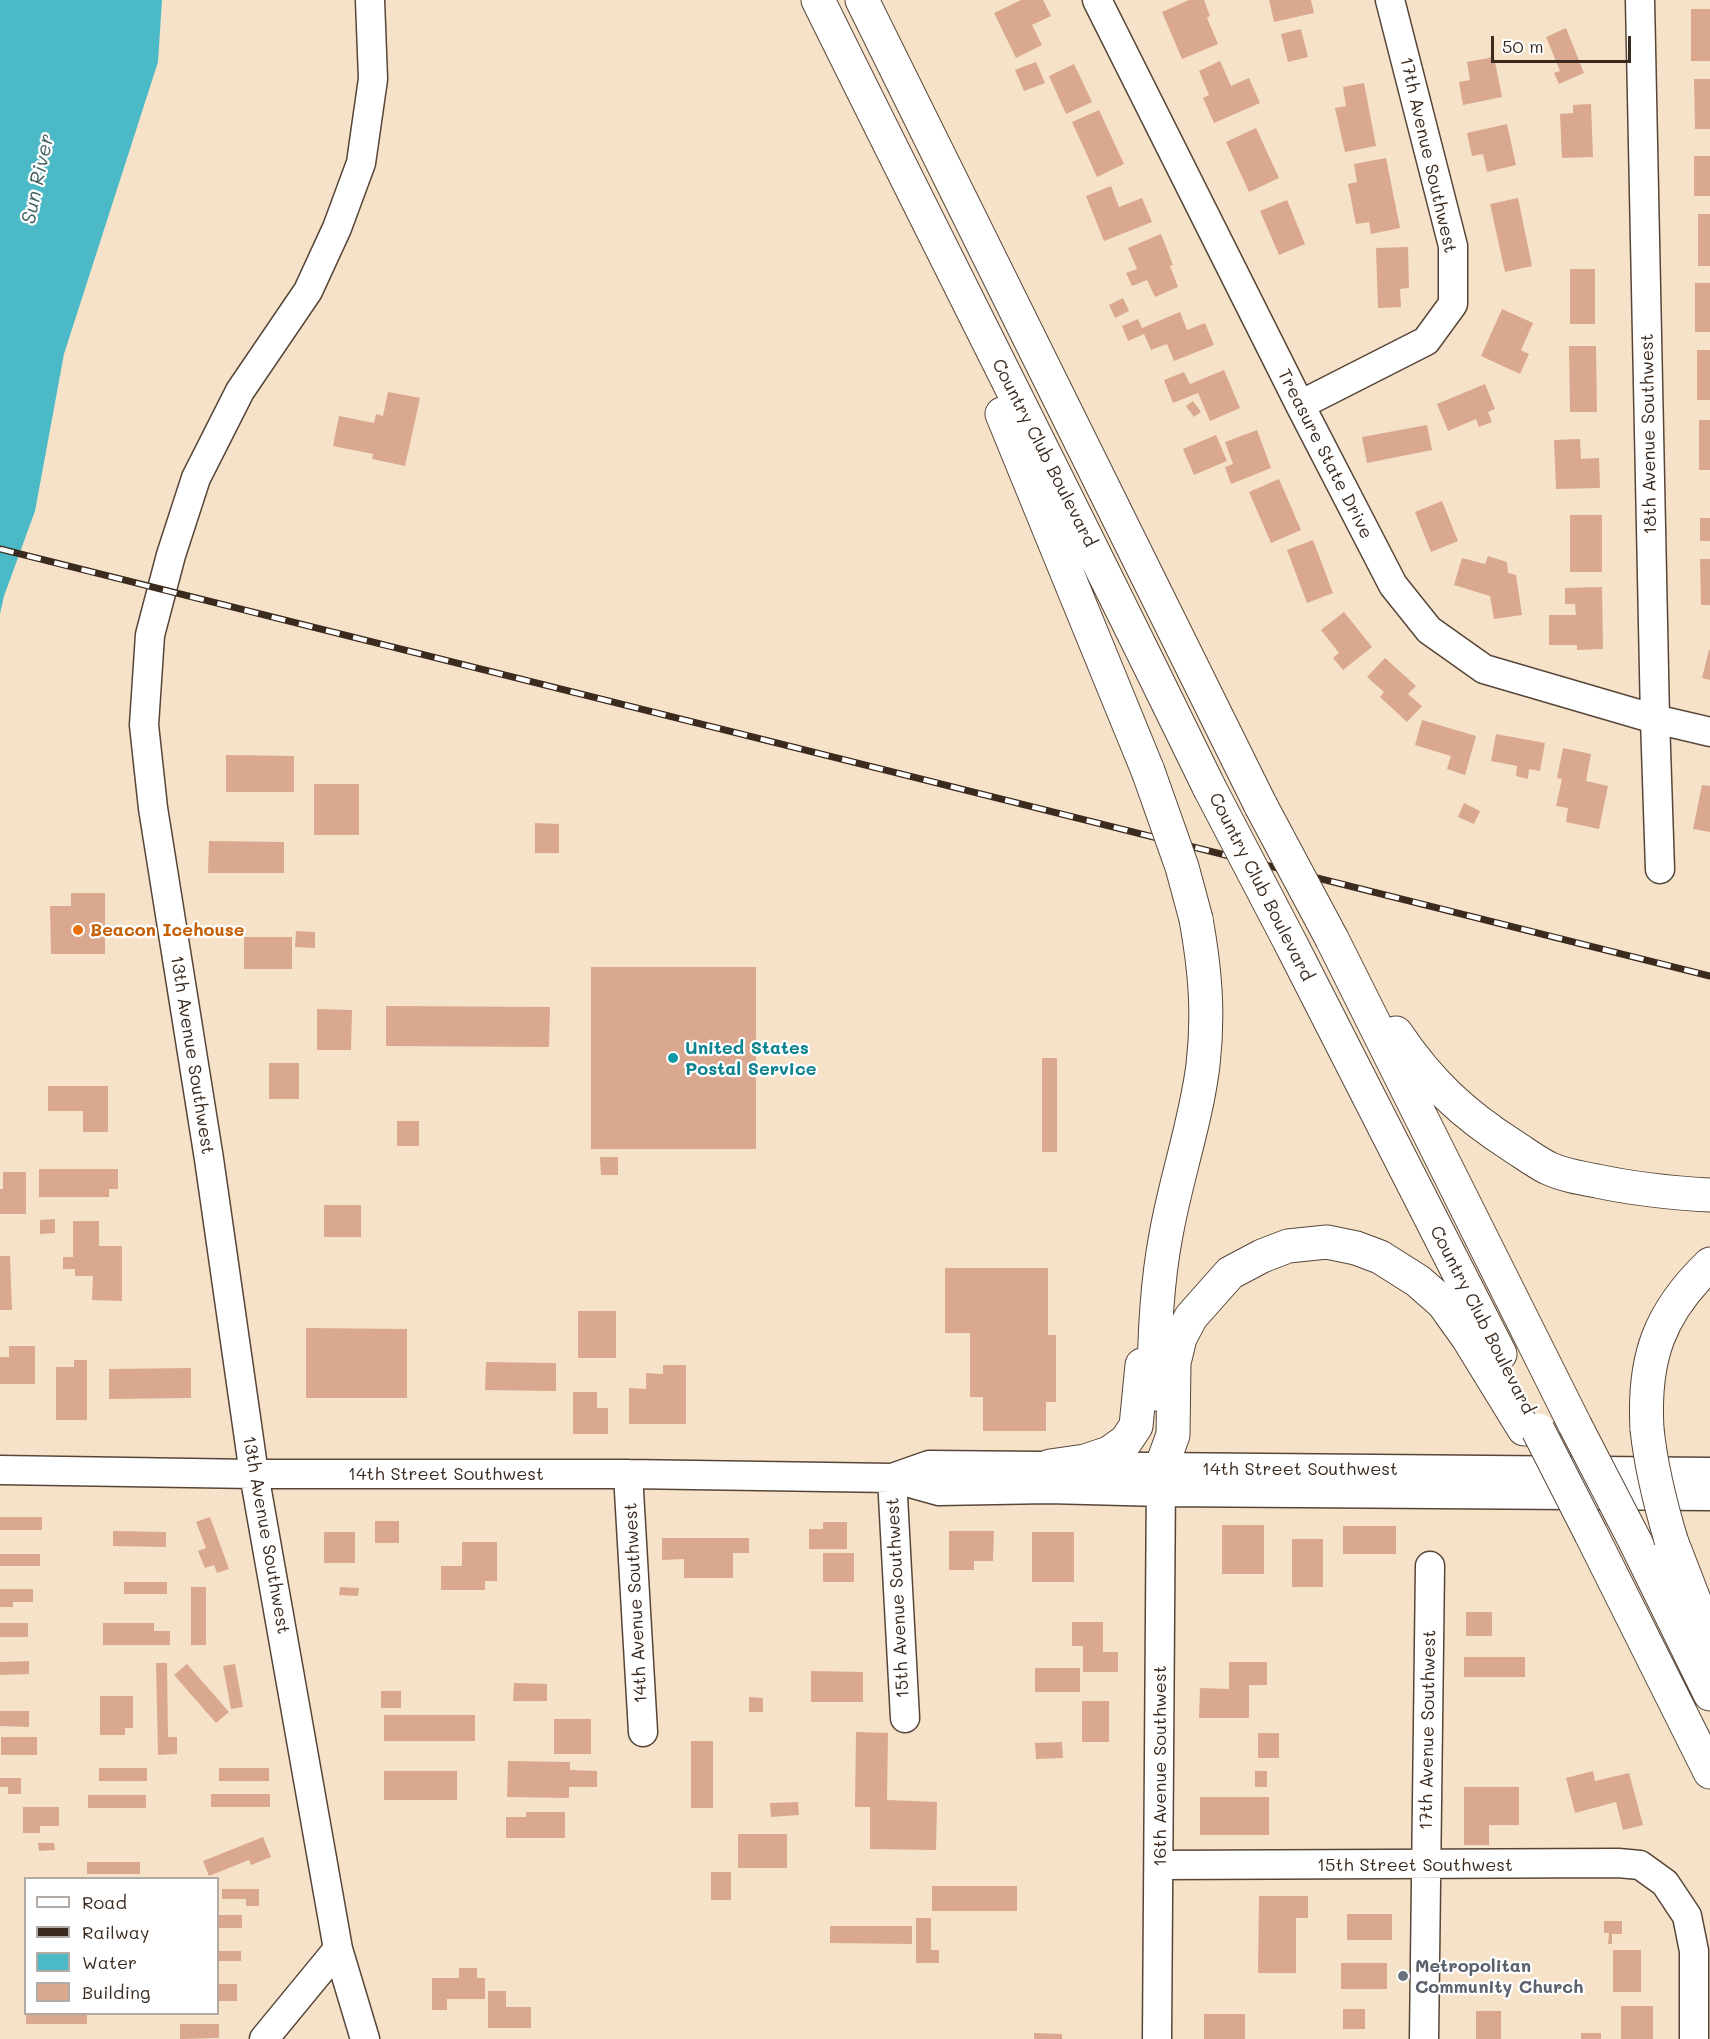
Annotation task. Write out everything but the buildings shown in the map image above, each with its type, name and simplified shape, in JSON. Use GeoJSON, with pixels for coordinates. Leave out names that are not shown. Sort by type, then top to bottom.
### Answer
{"type":"FeatureCollection","features":[{"type":"Feature","properties":{"kind":"highway","name":"Country Club Boulevard"},"geometry":{"type":"LineString","coordinates":[[818,0],[1531,1429],[1584,1523],[1710,1772]]}},
{"type":"Feature","properties":{"kind":"highway","name":"Country Club Boulevard"},"geometry":{"type":"LineString","coordinates":[[862,0],[1261,806],[1332,939],[1710,1694]]}},
{"type":"Feature","properties":{"kind":"highway"},"geometry":{"type":"LineString","coordinates":[[972,312],[983,365],[1148,771],[1182,867],[1196,919],[1205,970],[1206,1013],[1203,1065],[1166,1235],[1154,1335],[1154,1435],[1161,1480]]}},
{"type":"Feature","properties":{"kind":"highway"},"geometry":{"type":"LineString","coordinates":[[1332,939],[1406,1048],[1438,1088],[1488,1130],[1548,1168],[1574,1176],[1659,1192],[1710,1195]]}},
{"type":"Feature","properties":{"kind":"highway"},"geometry":{"type":"LineString","coordinates":[[1161,1480],[1173,1435],[1174,1363],[1180,1338],[1191,1317],[1230,1273],[1262,1256],[1288,1246],[1327,1242],[1356,1248],[1380,1257],[1418,1281],[1443,1303],[1531,1429]]}},
{"type":"Feature","properties":{"kind":"highway"},"geometry":{"type":"LineString","coordinates":[[1710,1263],[1680,1295],[1668,1315],[1656,1341],[1645,1397],[1650,1458],[1659,1502],[1671,1540],[1710,1641]]}},
{"type":"Feature","properties":{"kind":"highway"},"geometry":{"type":"LineString","coordinates":[[1050,1466],[1085,1461],[1109,1453],[1126,1441],[1136,1426],[1145,1338],[1159,1294]]}},
{"type":"Feature","properties":{"kind":"street","name":"13th Avenue Southwest"},"geometry":{"type":"LineString","coordinates":[[365,2039],[338,1949],[254,1474],[207,1150],[153,808],[144,725],[150,635],[171,555],[196,478],[240,391],[308,291],[337,228],[361,163],[373,79],[370,0]]}},
{"type":"Feature","properties":{"kind":"street","name":"Treasure State Drive"},"geometry":{"type":"LineString","coordinates":[[1097,0],[1393,585],[1429,630],[1484,669],[1654,719],[1710,732]]}},
{"type":"Feature","properties":{"kind":"street","name":"17th Avenue Southwest"},"geometry":{"type":"LineString","coordinates":[[1300,405],[1426,341],[1454,304],[1453,246],[1390,0]]}},
{"type":"Feature","properties":{"kind":"street","name":"18th Avenue Southwest"},"geometry":{"type":"LineString","coordinates":[[1640,0],[1654,719],[1660,869]]}},
{"type":"Feature","properties":{"kind":"street","name":"14th Street Southwest"},"geometry":{"type":"LineString","coordinates":[[892,1478],[929,1465],[1050,1466],[1161,1480],[1710,1496]]}},
{"type":"Feature","properties":{"kind":"street","name":"14th Street Southwest"},"geometry":{"type":"LineString","coordinates":[[0,1470],[892,1478],[939,1491],[1050,1489],[1161,1480],[1710,1473]]}},
{"type":"Feature","properties":{"kind":"street","name":"14th Avenue Southwest"},"geometry":{"type":"LineString","coordinates":[[628,1474],[643,1732]]}},
{"type":"Feature","properties":{"kind":"street","name":"15th Avenue Southwest"},"geometry":{"type":"LineString","coordinates":[[892,1478],[905,1718]]}},
{"type":"Feature","properties":{"kind":"street","name":"16th Avenue Southwest"},"geometry":{"type":"LineString","coordinates":[[1157,2039],[1161,1480]]}},
{"type":"Feature","properties":{"kind":"street","name":"17th Avenue Southwest"},"geometry":{"type":"LineString","coordinates":[[1424,2039],[1430,1566]]}},
{"type":"Feature","properties":{"kind":"street","name":"15th Street Southwest"},"geometry":{"type":"LineString","coordinates":[[1159,1865],[1640,1865],[1665,1884],[1687,1916],[1694,1951],[1694,2039]]}},
{"type":"Feature","properties":{"kind":"street"},"geometry":{"type":"LineString","coordinates":[[264,2039],[338,1949]]}},
{"type":"Feature","properties":{"kind":"street"},"geometry":{"type":"LineString","coordinates":[[347,1983],[355,2039]]}},
{"type":"Feature","properties":{"kind":"water","name":"Sun River"},"geometry":{"type":"Polygon","coordinates":[[[0,0],[162,0],[158,62],[64,354],[35,511],[4,596],[0,614],[0,0]]]}},
{"type":"Feature","properties":{"kind":"railway"},"geometry":{"type":"LineString","coordinates":[[0,549],[1710,976]]}},
{"type":"Feature","properties":{"kind":"place","name":"Beacon Icehouse"},"geometry":{"type":"Point","coordinates":[78,930]}},
{"type":"Feature","properties":{"kind":"place","name":"United States Postal Service"},"geometry":{"type":"Point","coordinates":[673,1058]}},
{"type":"Feature","properties":{"kind":"place","name":"Metropolitan Community Church"},"geometry":{"type":"Point","coordinates":[1403,1976]}}]}
